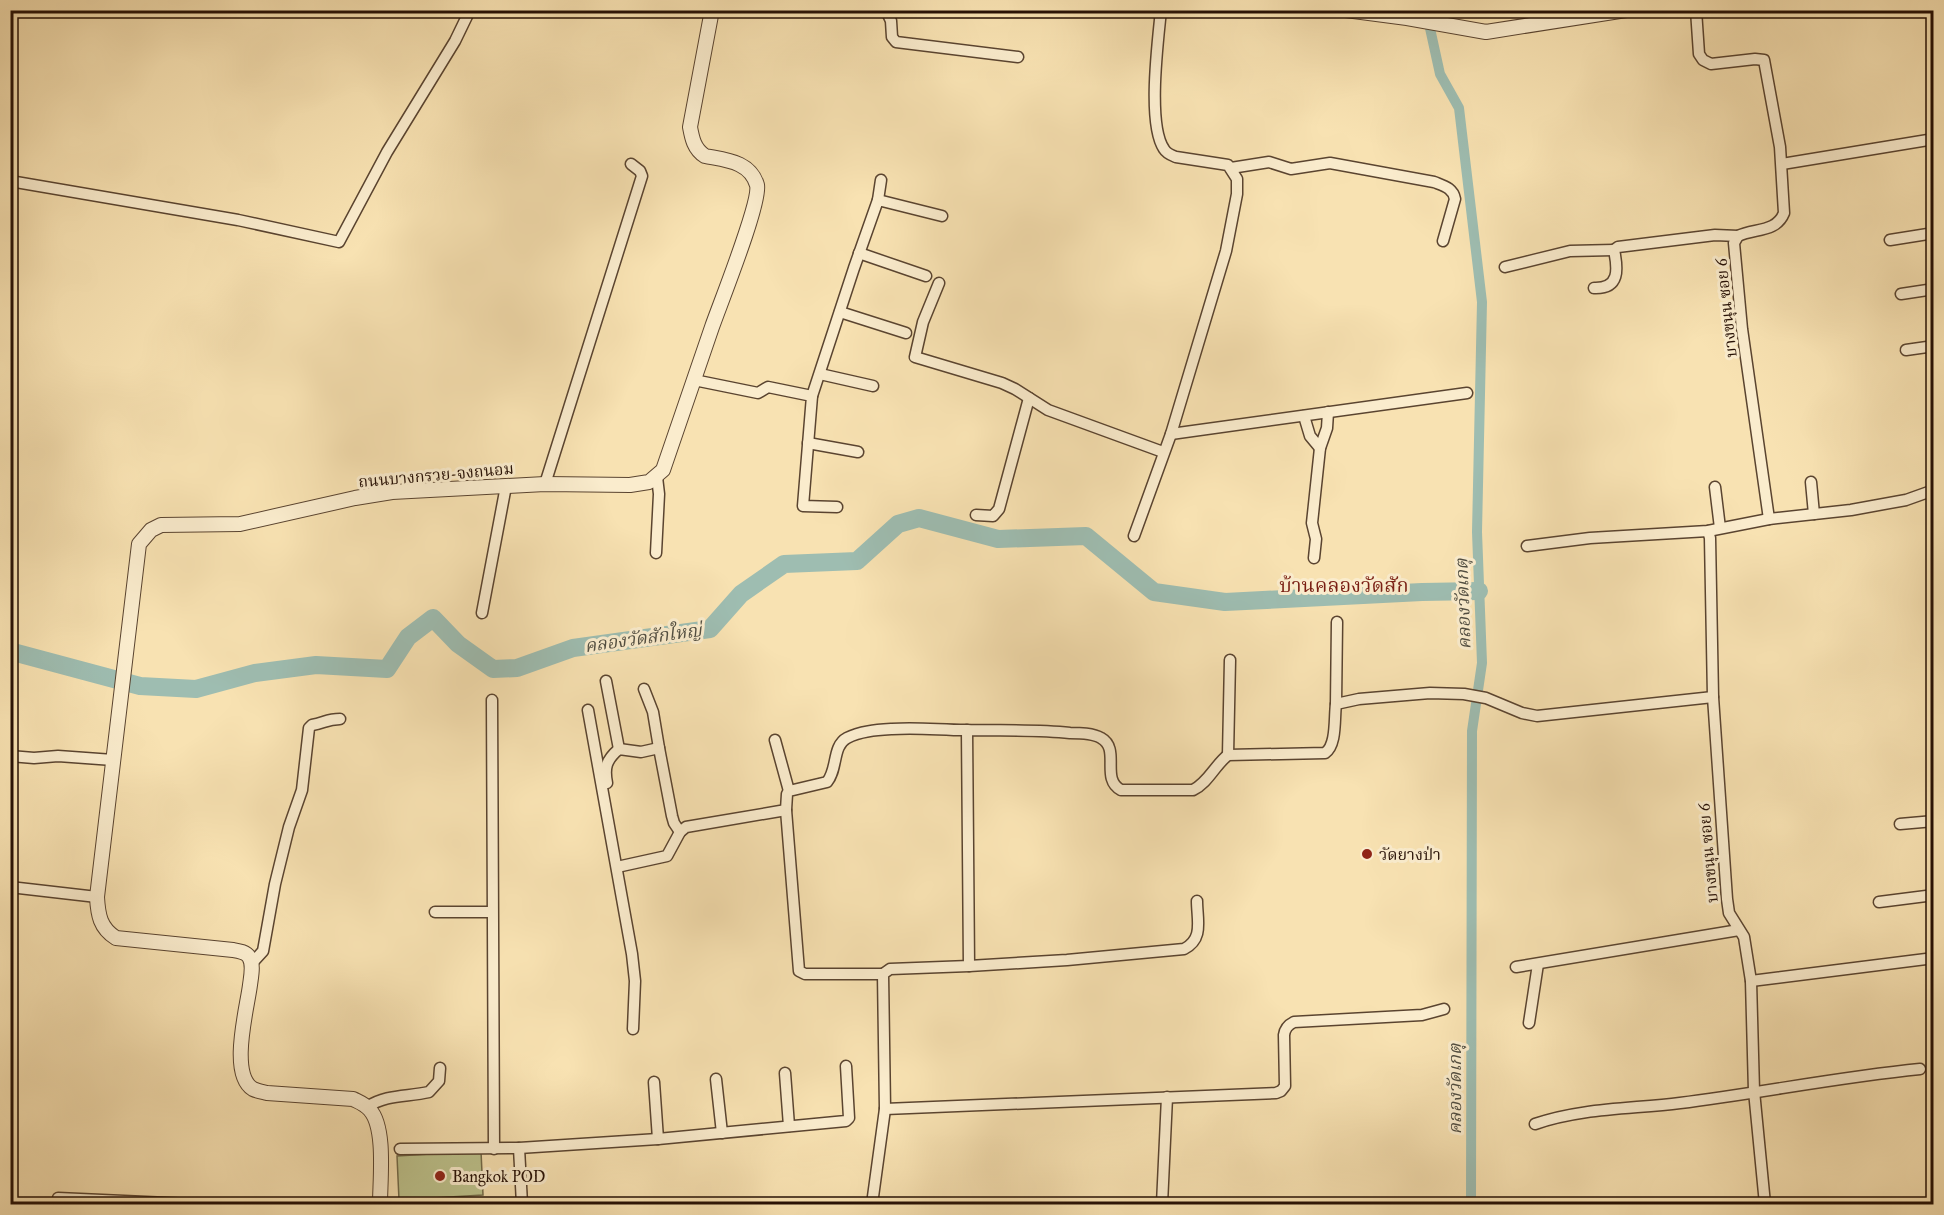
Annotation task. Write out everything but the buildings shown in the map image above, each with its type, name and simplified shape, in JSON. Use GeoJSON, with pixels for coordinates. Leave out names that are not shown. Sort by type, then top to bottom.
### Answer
{"type":"FeatureCollection","features":[{"type":"Feature","properties":{"kind":"street"},"geometry":{"type":"LineString","coordinates":[[10,181],[238,220],[339,242],[392,143],[455,41],[470,10]]}},
{"type":"Feature","properties":{"kind":"street"},"geometry":{"type":"LineString","coordinates":[[656,553],[659,494],[657,477],[663,470],[748,226],[758,189],[753,175],[741,164],[705,156],[692,139],[690,127],[712,10]]}},
{"type":"Feature","properties":{"kind":"street"},"geometry":{"type":"LineString","coordinates":[[851,10],[876,10]]}},
{"type":"Feature","properties":{"kind":"street"},"geometry":{"type":"LineString","coordinates":[[886,10],[891,21],[892,37],[896,42],[1018,57]]}},
{"type":"Feature","properties":{"kind":"street"},"geometry":{"type":"LineString","coordinates":[[1134,536],[1171,434],[1226,251],[1236,194],[1236,179],[1231,168],[1222,163],[1169,154],[1163,148],[1155,100],[1155,64],[1161,10]]}},
{"type":"Feature","properties":{"kind":"street"},"geometry":{"type":"LineString","coordinates":[[1346,10],[1486,32],[1626,10]]}},
{"type":"Feature","properties":{"kind":"street","name":"บางขนุน ซอย 6"},"geometry":{"type":"LineString","coordinates":[[1696,10],[1699,54],[1703,60],[1711,64],[1764,60],[1782,164],[1784,213],[1781,220],[1768,228],[1738,236],[1734,243],[1742,329],[1770,519]]}},
{"type":"Feature","properties":{"kind":"street"},"geometry":{"type":"LineString","coordinates":[[1782,164],[1934,139]]}},
{"type":"Feature","properties":{"kind":"street"},"geometry":{"type":"LineString","coordinates":[[1231,168],[1269,162],[1291,169],[1329,163],[1434,182],[1447,187],[1454,194],[1455,200],[1443,241]]}},
{"type":"Feature","properties":{"kind":"street"},"geometry":{"type":"LineString","coordinates":[[545,484],[642,176],[631,164]]}},
{"type":"Feature","properties":{"kind":"street"},"geometry":{"type":"LineString","coordinates":[[837,507],[803,506],[812,396],[878,200],[881,180]]}},
{"type":"Feature","properties":{"kind":"street"},"geometry":{"type":"LineString","coordinates":[[878,200],[942,216]]}},
{"type":"Feature","properties":{"kind":"street"},"geometry":{"type":"LineString","coordinates":[[1890,240],[1934,233]]}},
{"type":"Feature","properties":{"kind":"street"},"geometry":{"type":"LineString","coordinates":[[1505,267],[1570,252],[1614,250],[1618,247],[1715,235],[1738,236]]}},
{"type":"Feature","properties":{"kind":"street"},"geometry":{"type":"LineString","coordinates":[[1594,288],[1605,287],[1613,280],[1618,267],[1614,250]]}},
{"type":"Feature","properties":{"kind":"street"},"geometry":{"type":"LineString","coordinates":[[859,253],[926,276]]}},
{"type":"Feature","properties":{"kind":"street"},"geometry":{"type":"LineString","coordinates":[[939,283],[923,322],[915,357],[1002,383],[1048,410],[1163,452]]}},
{"type":"Feature","properties":{"kind":"street"},"geometry":{"type":"LineString","coordinates":[[1901,294],[1934,289]]}},
{"type":"Feature","properties":{"kind":"street"},"geometry":{"type":"LineString","coordinates":[[840,312],[906,333]]}},
{"type":"Feature","properties":{"kind":"street"},"geometry":{"type":"LineString","coordinates":[[1906,350],[1934,346]]}},
{"type":"Feature","properties":{"kind":"street"},"geometry":{"type":"LineString","coordinates":[[820,374],[873,386]]}},
{"type":"Feature","properties":{"kind":"street"},"geometry":{"type":"LineString","coordinates":[[694,380],[758,393],[768,387],[812,396]]}},
{"type":"Feature","properties":{"kind":"street"},"geometry":{"type":"LineString","coordinates":[[1171,434],[1467,393]]}},
{"type":"Feature","properties":{"kind":"street"},"geometry":{"type":"LineString","coordinates":[[976,515],[993,516],[999,509],[1029,398]]}},
{"type":"Feature","properties":{"kind":"street"},"geometry":{"type":"LineString","coordinates":[[1314,558],[1316,539],[1312,523],[1320,448],[1327,428],[1328,412]]}},
{"type":"Feature","properties":{"kind":"street"},"geometry":{"type":"LineString","coordinates":[[1304,416],[1310,436],[1320,448]]}},
{"type":"Feature","properties":{"kind":"street"},"geometry":{"type":"LineString","coordinates":[[808,443],[858,452]]}},
{"type":"Feature","properties":{"kind":"street","name":"ถนนบางกรวย-จงถนอม"},"geometry":{"type":"LineString","coordinates":[[252,963],[249,956],[239,951],[116,938],[109,933],[99,919],[97,897],[120,698],[139,543],[145,535],[156,527],[240,524],[376,494],[545,484],[630,485],[649,482],[657,477]]}},
{"type":"Feature","properties":{"kind":"street"},"geometry":{"type":"LineString","coordinates":[[1811,482],[1814,514]]}},
{"type":"Feature","properties":{"kind":"street"},"geometry":{"type":"LineString","coordinates":[[482,612],[506,486]]}},
{"type":"Feature","properties":{"kind":"street"},"geometry":{"type":"LineString","coordinates":[[1715,487],[1720,528]]}},
{"type":"Feature","properties":{"kind":"street"},"geometry":{"type":"LineString","coordinates":[[1527,546],[1590,538],[1708,531],[1770,519],[1906,500],[1934,490]]}},
{"type":"Feature","properties":{"kind":"street","name":"บางขนุน ซอย 6"},"geometry":{"type":"LineString","coordinates":[[1708,531],[1713,697],[1728,909],[1732,920],[1744,937],[1751,981],[1754,1093],[1765,1204]]}},
{"type":"Feature","properties":{"kind":"street"},"geometry":{"type":"LineString","coordinates":[[1197,901],[1198,937],[1191,946],[1184,949],[1067,960],[890,969],[883,974],[805,974],[799,971],[785,797],[789,791],[827,782],[834,770],[840,745],[847,738],[858,733],[891,729],[1039,730],[1101,737],[1110,748],[1113,783],[1121,790],[1193,790],[1203,784],[1228,755],[1325,753],[1332,744],[1336,704],[1336,622]]}},
{"type":"Feature","properties":{"kind":"street"},"geometry":{"type":"LineString","coordinates":[[1228,755],[1230,660]]}},
{"type":"Feature","properties":{"kind":"street"},"geometry":{"type":"LineString","coordinates":[[606,681],[618,749]]}},
{"type":"Feature","properties":{"kind":"street"},"geometry":{"type":"LineString","coordinates":[[644,689],[653,712],[672,816],[681,832]]}},
{"type":"Feature","properties":{"kind":"street"},"geometry":{"type":"LineString","coordinates":[[1336,704],[1359,699],[1430,693],[1464,694],[1486,698],[1529,716],[1713,697]]}},
{"type":"Feature","properties":{"kind":"street"},"geometry":{"type":"LineString","coordinates":[[492,700],[494,1149]]}},
{"type":"Feature","properties":{"kind":"street"},"geometry":{"type":"LineString","coordinates":[[588,710],[622,866]]}},
{"type":"Feature","properties":{"kind":"street"},"geometry":{"type":"LineString","coordinates":[[340,719],[329,719],[309,728],[302,790],[289,827],[275,884],[263,951],[252,963],[240,1060],[247,1083],[253,1089],[267,1093],[353,1099],[367,1107],[376,1120],[380,1204]]}},
{"type":"Feature","properties":{"kind":"street"},"geometry":{"type":"LineString","coordinates":[[967,730],[969,966]]}},
{"type":"Feature","properties":{"kind":"street"},"geometry":{"type":"LineString","coordinates":[[775,740],[789,791]]}},
{"type":"Feature","properties":{"kind":"street"},"geometry":{"type":"LineString","coordinates":[[618,749],[641,752],[659,748]]}},
{"type":"Feature","properties":{"kind":"street"},"geometry":{"type":"LineString","coordinates":[[618,749],[607,761],[605,773],[622,866],[635,971],[633,1029]]}},
{"type":"Feature","properties":{"kind":"street"},"geometry":{"type":"LineString","coordinates":[[10,756],[34,758],[58,756],[113,760]]}},
{"type":"Feature","properties":{"kind":"street"},"geometry":{"type":"LineString","coordinates":[[622,866],[667,856],[686,827],[786,810]]}},
{"type":"Feature","properties":{"kind":"street"},"geometry":{"type":"LineString","coordinates":[[1900,824],[1934,821]]}},
{"type":"Feature","properties":{"kind":"street"},"geometry":{"type":"LineString","coordinates":[[10,887],[97,897]]}},
{"type":"Feature","properties":{"kind":"street"},"geometry":{"type":"LineString","coordinates":[[1879,902],[1934,895]]}},
{"type":"Feature","properties":{"kind":"street"},"geometry":{"type":"LineString","coordinates":[[435,912],[492,912]]}},
{"type":"Feature","properties":{"kind":"street"},"geometry":{"type":"LineString","coordinates":[[1516,967],[1739,930]]}},
{"type":"Feature","properties":{"kind":"street"},"geometry":{"type":"LineString","coordinates":[[1751,981],[1934,958]]}},
{"type":"Feature","properties":{"kind":"street"},"geometry":{"type":"LineString","coordinates":[[1529,1023],[1538,964]]}},
{"type":"Feature","properties":{"kind":"street"},"geometry":{"type":"LineString","coordinates":[[872,1204],[885,1109],[883,974]]}},
{"type":"Feature","properties":{"kind":"street"},"geometry":{"type":"LineString","coordinates":[[885,1109],[1276,1093],[1284,1086],[1285,1029],[1294,1022],[1422,1016],[1444,1009]]}},
{"type":"Feature","properties":{"kind":"street"},"geometry":{"type":"LineString","coordinates":[[379,1151],[519,1148],[658,1139],[848,1120],[846,1066]]}},
{"type":"Feature","properties":{"kind":"street"},"geometry":{"type":"LineString","coordinates":[[367,1107],[389,1096],[429,1092],[439,1081],[440,1068]]}},
{"type":"Feature","properties":{"kind":"street"},"geometry":{"type":"LineString","coordinates":[[1535,1124],[1557,1116],[1754,1093],[1849,1077],[1920,1069]]}},
{"type":"Feature","properties":{"kind":"street"},"geometry":{"type":"LineString","coordinates":[[785,1073],[789,1126]]}},
{"type":"Feature","properties":{"kind":"street"},"geometry":{"type":"LineString","coordinates":[[716,1079],[722,1132]]}},
{"type":"Feature","properties":{"kind":"street"},"geometry":{"type":"LineString","coordinates":[[654,1082],[658,1139]]}},
{"type":"Feature","properties":{"kind":"street"},"geometry":{"type":"LineString","coordinates":[[1162,1204],[1167,1097]]}},
{"type":"Feature","properties":{"kind":"street"},"geometry":{"type":"LineString","coordinates":[[519,1148],[522,1204]]}},
{"type":"Feature","properties":{"kind":"street"},"geometry":{"type":"LineString","coordinates":[[58,1198],[104,1202],[190,1204]]}},
{"type":"Feature","properties":{"kind":"green space","name":"Bangkok POD"},"geometry":{"type":"Polygon","coordinates":[[[481,1151],[483,1195],[399,1200],[397,1156],[481,1151]]]}},
{"type":"Feature","properties":{"kind":"waterway","name":"คลองวัดเกตุ"},"geometry":{"type":"LineString","coordinates":[[1426,10],[1440,74],[1459,108],[1482,302],[1477,532],[1482,663],[1472,731],[1471,1204]]}},
{"type":"Feature","properties":{"kind":"waterway","name":"คลองวัดสักใหญ่"},"geometry":{"type":"LineString","coordinates":[[10,653],[140,686],[196,689],[255,673],[316,665],[387,669],[408,637],[433,618],[458,644],[493,669],[517,668],[573,648],[710,629],[741,594],[784,564],[857,561],[898,524],[919,518],[998,539],[1086,536],[1154,592],[1225,602],[1479,591]]}},
{"type":"Feature","properties":{"kind":"place","name":"วัดยางป่า"},"geometry":{"type":"Point","coordinates":[1367,854]}},
{"type":"Feature","properties":{"kind":"place","name":"Bangkok POD"},"geometry":{"type":"Point","coordinates":[440,1176]}},
{"type":"Feature","properties":{"kind":"district","name":"บ้านคลองวัดสัก"},"geometry":{"type":"Point","coordinates":[1344,585]}}]}
